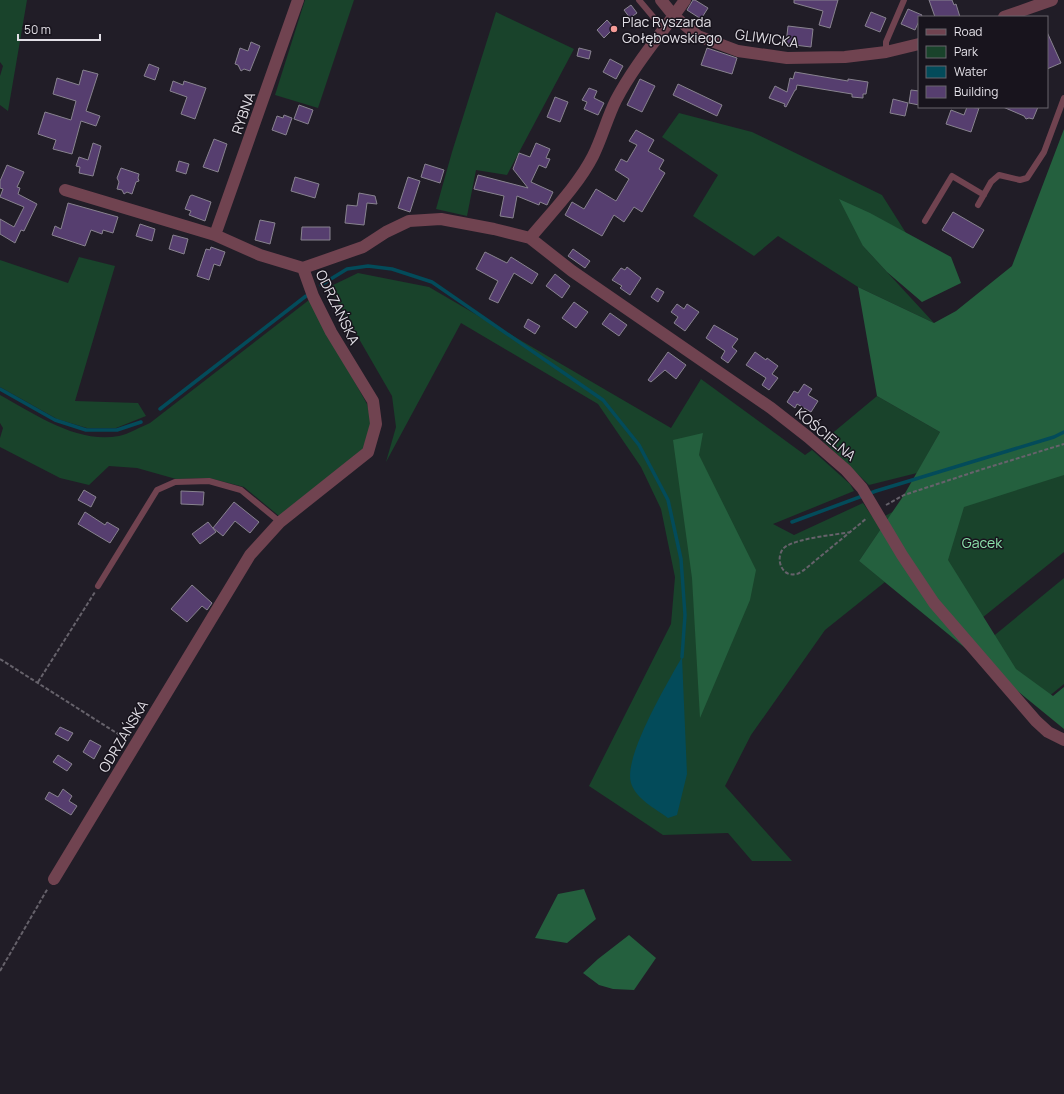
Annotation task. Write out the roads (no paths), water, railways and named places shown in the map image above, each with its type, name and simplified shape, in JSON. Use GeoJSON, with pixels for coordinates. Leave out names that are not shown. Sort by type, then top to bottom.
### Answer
{"type":"FeatureCollection","features":[{"type":"Feature","properties":{"kind":"street","name":"RYBNA"},"geometry":{"type":"LineString","coordinates":[[216,235],[298,0]]}},
{"type":"Feature","properties":{"kind":"street","name":"GLIWICKA"},"geometry":{"type":"LineString","coordinates":[[661,0],[674,16],[698,36],[738,51],[787,58],[845,57],[886,52],[918,44]]}},
{"type":"Feature","properties":{"kind":"street"},"geometry":{"type":"LineString","coordinates":[[530,238],[566,195],[592,158],[616,101],[646,51],[685,0]]}},
{"type":"Feature","properties":{"kind":"street"},"geometry":{"type":"LineString","coordinates":[[1007,16],[1052,0]]}},
{"type":"Feature","properties":{"kind":"street"},"geometry":{"type":"LineString","coordinates":[[65,190],[216,235],[260,255],[303,268]]}},
{"type":"Feature","properties":{"kind":"street","name":"ODRZAŃSKA"},"geometry":{"type":"LineString","coordinates":[[54,879],[250,555],[280,522],[368,452],[376,424],[372,401],[331,332],[313,296],[303,268],[363,247],[386,232],[409,221],[441,219],[494,229],[530,238]]}},
{"type":"Feature","properties":{"kind":"street","name":"KOŚCIELNA"},"geometry":{"type":"LineString","coordinates":[[530,238],[572,271],[771,408],[808,437],[846,470],[862,488],[902,555],[934,603],[1036,721],[1048,732],[1064,740]]}},
{"type":"Feature","properties":{"kind":"lane"},"geometry":{"type":"LineString","coordinates":[[639,0],[664,28]]}},
{"type":"Feature","properties":{"kind":"lane"},"geometry":{"type":"LineString","coordinates":[[886,52],[886,42],[904,0]]}},
{"type":"Feature","properties":{"kind":"lane"},"geometry":{"type":"LineString","coordinates":[[978,205],[991,182],[999,175],[1020,180],[1027,178],[1044,152],[1064,98]]}},
{"type":"Feature","properties":{"kind":"lane"},"geometry":{"type":"LineString","coordinates":[[925,221],[952,176],[984,195]]}},
{"type":"Feature","properties":{"kind":"lane"},"geometry":{"type":"LineString","coordinates":[[98,586],[157,490],[175,482],[209,481],[241,490],[280,522]]}},
{"type":"Feature","properties":{"kind":"water"},"geometry":{"type":"Polygon","coordinates":[[[682,657],[687,774],[677,815],[668,818],[637,794],[631,783],[630,771],[640,738],[648,720],[682,657]]]}},
{"type":"Feature","properties":{"kind":"waterway"},"geometry":{"type":"LineString","coordinates":[[321,285],[347,269],[368,266],[392,269],[432,282],[603,400],[639,445],[668,500],[681,559],[685,615],[682,657]]}},
{"type":"Feature","properties":{"kind":"waterway"},"geometry":{"type":"LineString","coordinates":[[160,409],[306,296]]}},
{"type":"Feature","properties":{"kind":"waterway"},"geometry":{"type":"LineString","coordinates":[[0,389],[55,420],[86,430],[117,430],[141,422]]}},
{"type":"Feature","properties":{"kind":"waterway"},"geometry":{"type":"LineString","coordinates":[[792,522],[876,491],[1054,437],[1064,432]]}},
{"type":"Feature","properties":{"kind":"place","name":"Plac Ryszarda Gołębowskiego"},"geometry":{"type":"Point","coordinates":[614,29]}},
{"type":"Feature","properties":{"kind":"park label","name":"Gacek"},"geometry":{"type":"Point","coordinates":[982,542]}}]}
